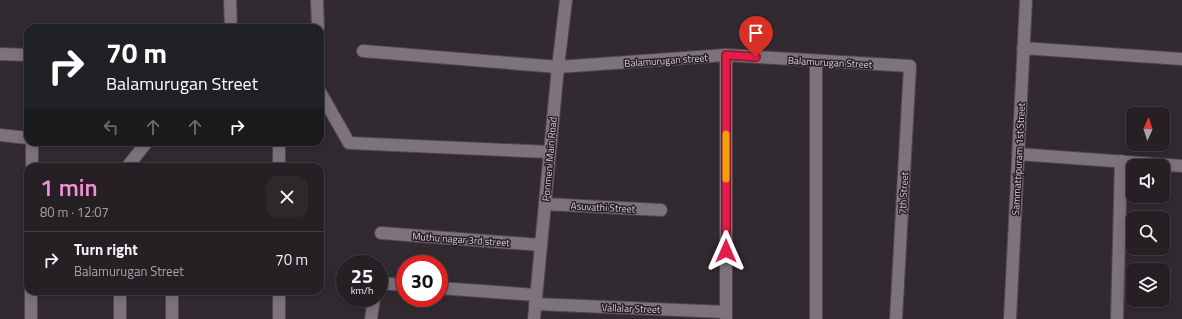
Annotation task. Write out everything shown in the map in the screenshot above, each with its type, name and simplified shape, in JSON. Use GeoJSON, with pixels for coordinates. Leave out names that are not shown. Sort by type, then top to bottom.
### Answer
{"type":"FeatureCollection","features":[{"type":"Feature","properties":{"kind":"street"},"geometry":{"type":"LineString","coordinates":[[230,0],[231,24]]}},
{"type":"Feature","properties":{"kind":"street"},"geometry":{"type":"LineString","coordinates":[[317,0],[318,24]]}},
{"type":"Feature","properties":{"kind":"street","name":"Ponmeni Main Road"},"geometry":{"type":"LineString","coordinates":[[534,319],[558,67],[566,0]]}},
{"type":"Feature","properties":{"kind":"street","name":"Sammattipuram 1st Street"},"geometry":{"type":"LineString","coordinates":[[1010,319],[1026,0]]}},
{"type":"Feature","properties":{"kind":"street"},"geometry":{"type":"LineString","coordinates":[[1023,48],[1182,59]]}},
{"type":"Feature","properties":{"kind":"street","name":"Balamurugan street"},"geometry":{"type":"LineString","coordinates":[[363,51],[558,67],[726,55]]}},
{"type":"Feature","properties":{"kind":"street"},"geometry":{"type":"LineString","coordinates":[[0,54],[24,55]]}},
{"type":"Feature","properties":{"kind":"street"},"geometry":{"type":"LineString","coordinates":[[726,55],[726,315]]}},
{"type":"Feature","properties":{"kind":"street","name":"Balamurugan Street"},"geometry":{"type":"LineString","coordinates":[[726,55],[910,66]]}},
{"type":"Feature","properties":{"kind":"street"},"geometry":{"type":"LineString","coordinates":[[816,61],[816,319]]}},
{"type":"Feature","properties":{"kind":"street","name":"7th Street"},"geometry":{"type":"LineString","coordinates":[[896,319],[910,66]]}},
{"type":"Feature","properties":{"kind":"street"},"geometry":{"type":"LineString","coordinates":[[324,99],[349,143],[550,152]]}},
{"type":"Feature","properties":{"kind":"street"},"geometry":{"type":"LineString","coordinates":[[0,135],[24,138]]}},
{"type":"Feature","properties":{"kind":"street"},"geometry":{"type":"LineString","coordinates":[[32,146],[32,163]]}},
{"type":"Feature","properties":{"kind":"street"},"geometry":{"type":"LineString","coordinates":[[130,163],[144,146]]}},
{"type":"Feature","properties":{"kind":"street"},"geometry":{"type":"LineString","coordinates":[[279,146],[279,163]]}},
{"type":"Feature","properties":{"kind":"street"},"geometry":{"type":"LineString","coordinates":[[1018,154],[1182,166]]}},
{"type":"Feature","properties":{"kind":"street"},"geometry":{"type":"LineString","coordinates":[[1117,319],[1121,161]]}},
{"type":"Feature","properties":{"kind":"street","name":"Asuvathi Street"},"geometry":{"type":"LineString","coordinates":[[545,204],[661,210]]}},
{"type":"Feature","properties":{"kind":"street","name":"Muthu nagar 3rd street"},"geometry":{"type":"LineString","coordinates":[[381,233],[541,245]]}},
{"type":"Feature","properties":{"kind":"street","name":"Vallalar Street"},"geometry":{"type":"LineString","coordinates":[[448,289],[536,300],[726,315]]}},
{"type":"Feature","properties":{"kind":"street"},"geometry":{"type":"LineString","coordinates":[[31,295],[31,319]]}},
{"type":"Feature","properties":{"kind":"street"},"geometry":{"type":"LineString","coordinates":[[120,295],[120,319]]}},
{"type":"Feature","properties":{"kind":"street"},"geometry":{"type":"LineString","coordinates":[[172,295],[172,319]]}},
{"type":"Feature","properties":{"kind":"street"},"geometry":{"type":"LineString","coordinates":[[279,295],[279,319]]}},
{"type":"Feature","properties":{"kind":"street"},"geometry":{"type":"LineString","coordinates":[[371,319],[373,307]]}},
{"type":"Feature","properties":{"kind":"slow traffic"},"geometry":{"type":"LineString","coordinates":[[726,134],[726,179]]}},
{"type":"Feature","properties":{"kind":"route"},"geometry":{"type":"LineString","coordinates":[[726,251],[726,55],[756,57]]}}]}
